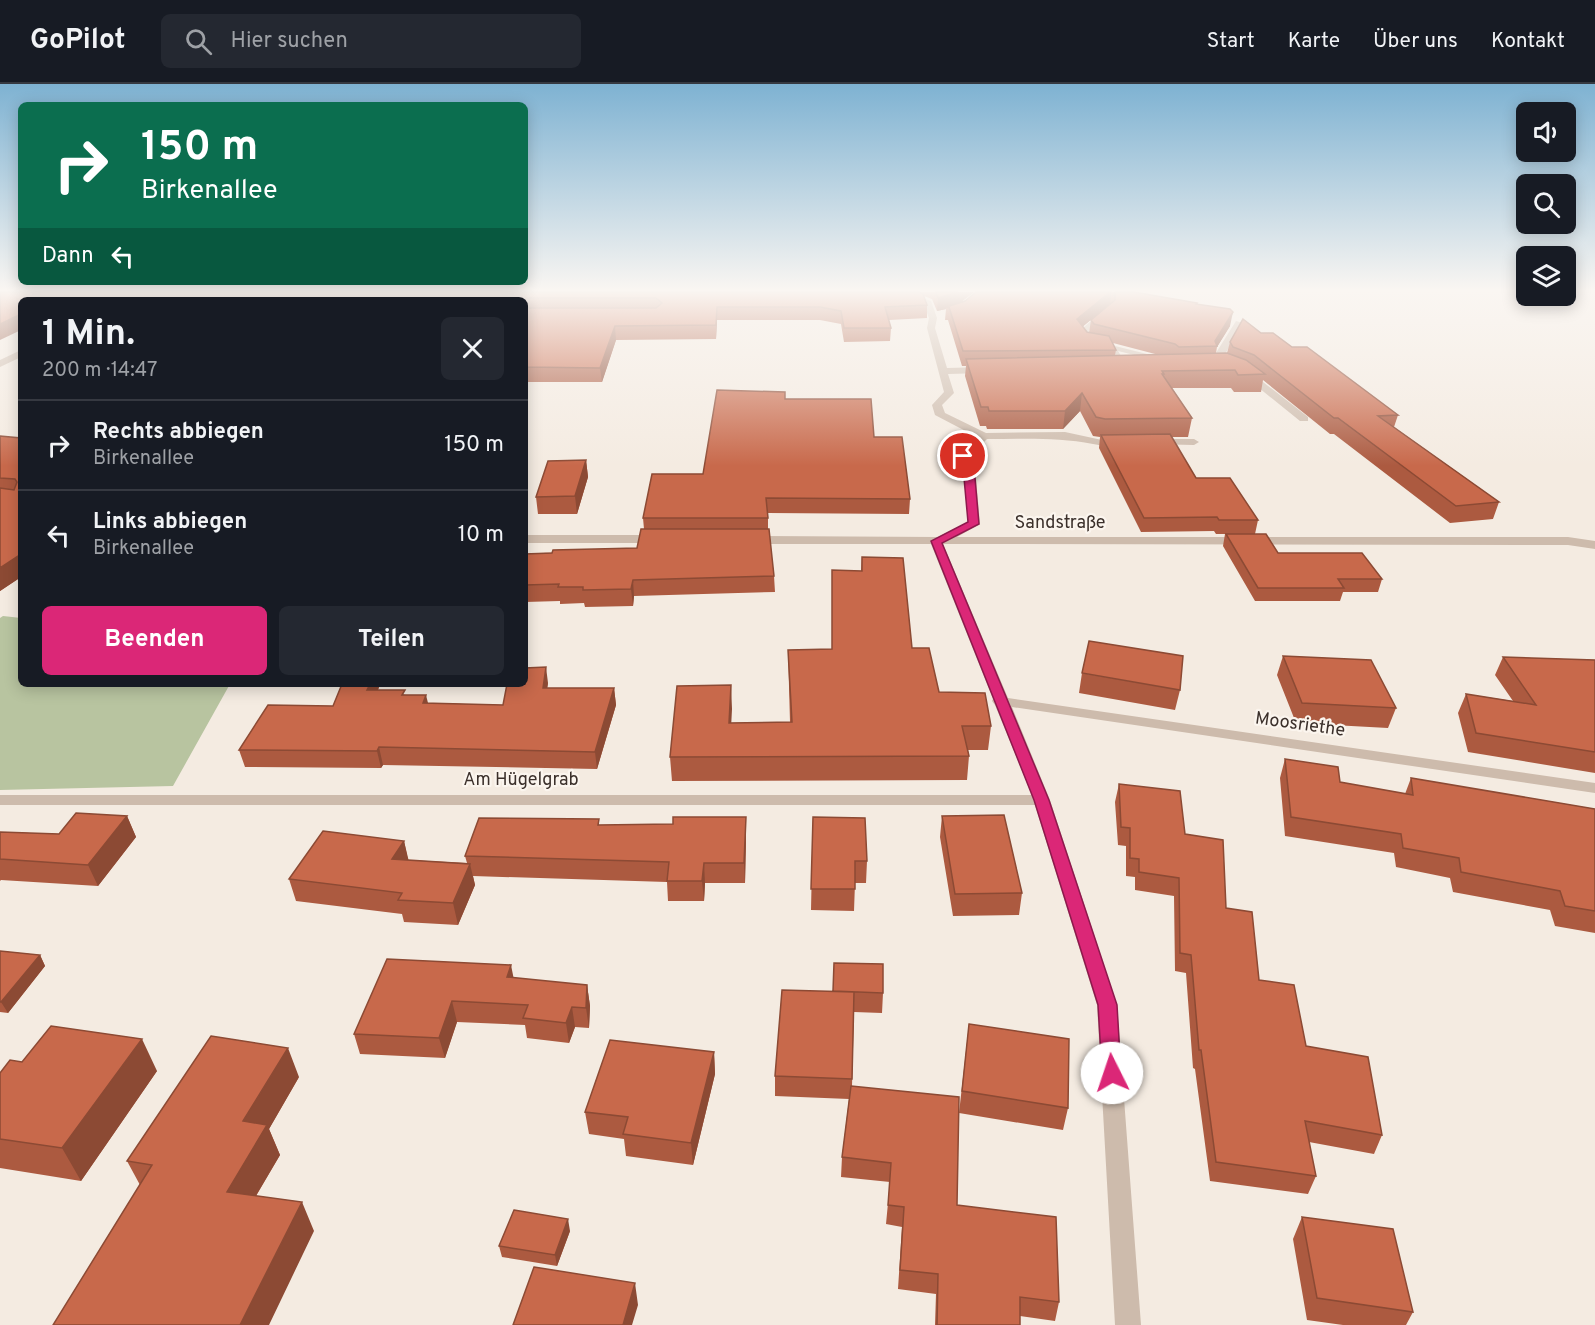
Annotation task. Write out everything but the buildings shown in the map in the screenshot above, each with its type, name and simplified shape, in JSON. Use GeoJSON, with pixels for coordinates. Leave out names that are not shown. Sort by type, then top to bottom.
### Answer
{"type":"FeatureCollection","features":[{"type":"Feature","properties":{"kind":"street"},"geometry":{"type":"LineString","coordinates":[[937,350],[949,393],[937,405],[940,415],[984,436],[1065,435],[1102,442],[1125,442]]}},
{"type":"Feature","properties":{"kind":"street"},"geometry":{"type":"LineString","coordinates":[[1115,350],[1134,369]]}},
{"type":"Feature","properties":{"kind":"street"},"geometry":{"type":"LineString","coordinates":[[1126,350],[1175,363]]}},
{"type":"Feature","properties":{"kind":"street"},"geometry":{"type":"LineString","coordinates":[[1223,350],[1219,356],[1220,365],[1246,372],[1304,419]]}},
{"type":"Feature","properties":{"kind":"street"},"geometry":{"type":"LineString","coordinates":[[0,364],[18,354]]}},
{"type":"Feature","properties":{"kind":"street"},"geometry":{"type":"LineString","coordinates":[[1113,369],[1165,367]]}},
{"type":"Feature","properties":{"kind":"street"},"geometry":{"type":"LineString","coordinates":[[942,371],[999,370]]}},
{"type":"Feature","properties":{"kind":"street"},"geometry":{"type":"LineString","coordinates":[[984,436],[963,456],[970,478],[974,524],[936,541],[999,701],[1042,800],[1107,1005],[1128,1325]]}},
{"type":"Feature","properties":{"kind":"street"},"geometry":{"type":"LineString","coordinates":[[1148,442],[1194,442]]}},
{"type":"Feature","properties":{"kind":"street"},"geometry":{"type":"LineString","coordinates":[[528,539],[678,540]]}},
{"type":"Feature","properties":{"kind":"street","name":"Sandstraße"},"geometry":{"type":"LineString","coordinates":[[736,540],[1568,541],[1595,545]]}},
{"type":"Feature","properties":{"kind":"street","name":"Moosriethe"},"geometry":{"type":"LineString","coordinates":[[999,701],[1595,788]]}},
{"type":"Feature","properties":{"kind":"street","name":"Am Hügelgrab"},"geometry":{"type":"LineString","coordinates":[[0,800],[1042,800]]}},
{"type":"Feature","properties":{"kind":"green space"},"geometry":{"type":"Polygon","coordinates":[[[3,616],[18,618],[18,687],[228,687],[173,786],[0,790],[0,618],[3,616]]]}},
{"type":"Feature","properties":{"kind":"route"},"geometry":{"type":"LineString","coordinates":[[963,456],[970,478],[974,524],[936,541],[999,701],[1042,800],[1107,1005],[1112,1073]]}}]}
